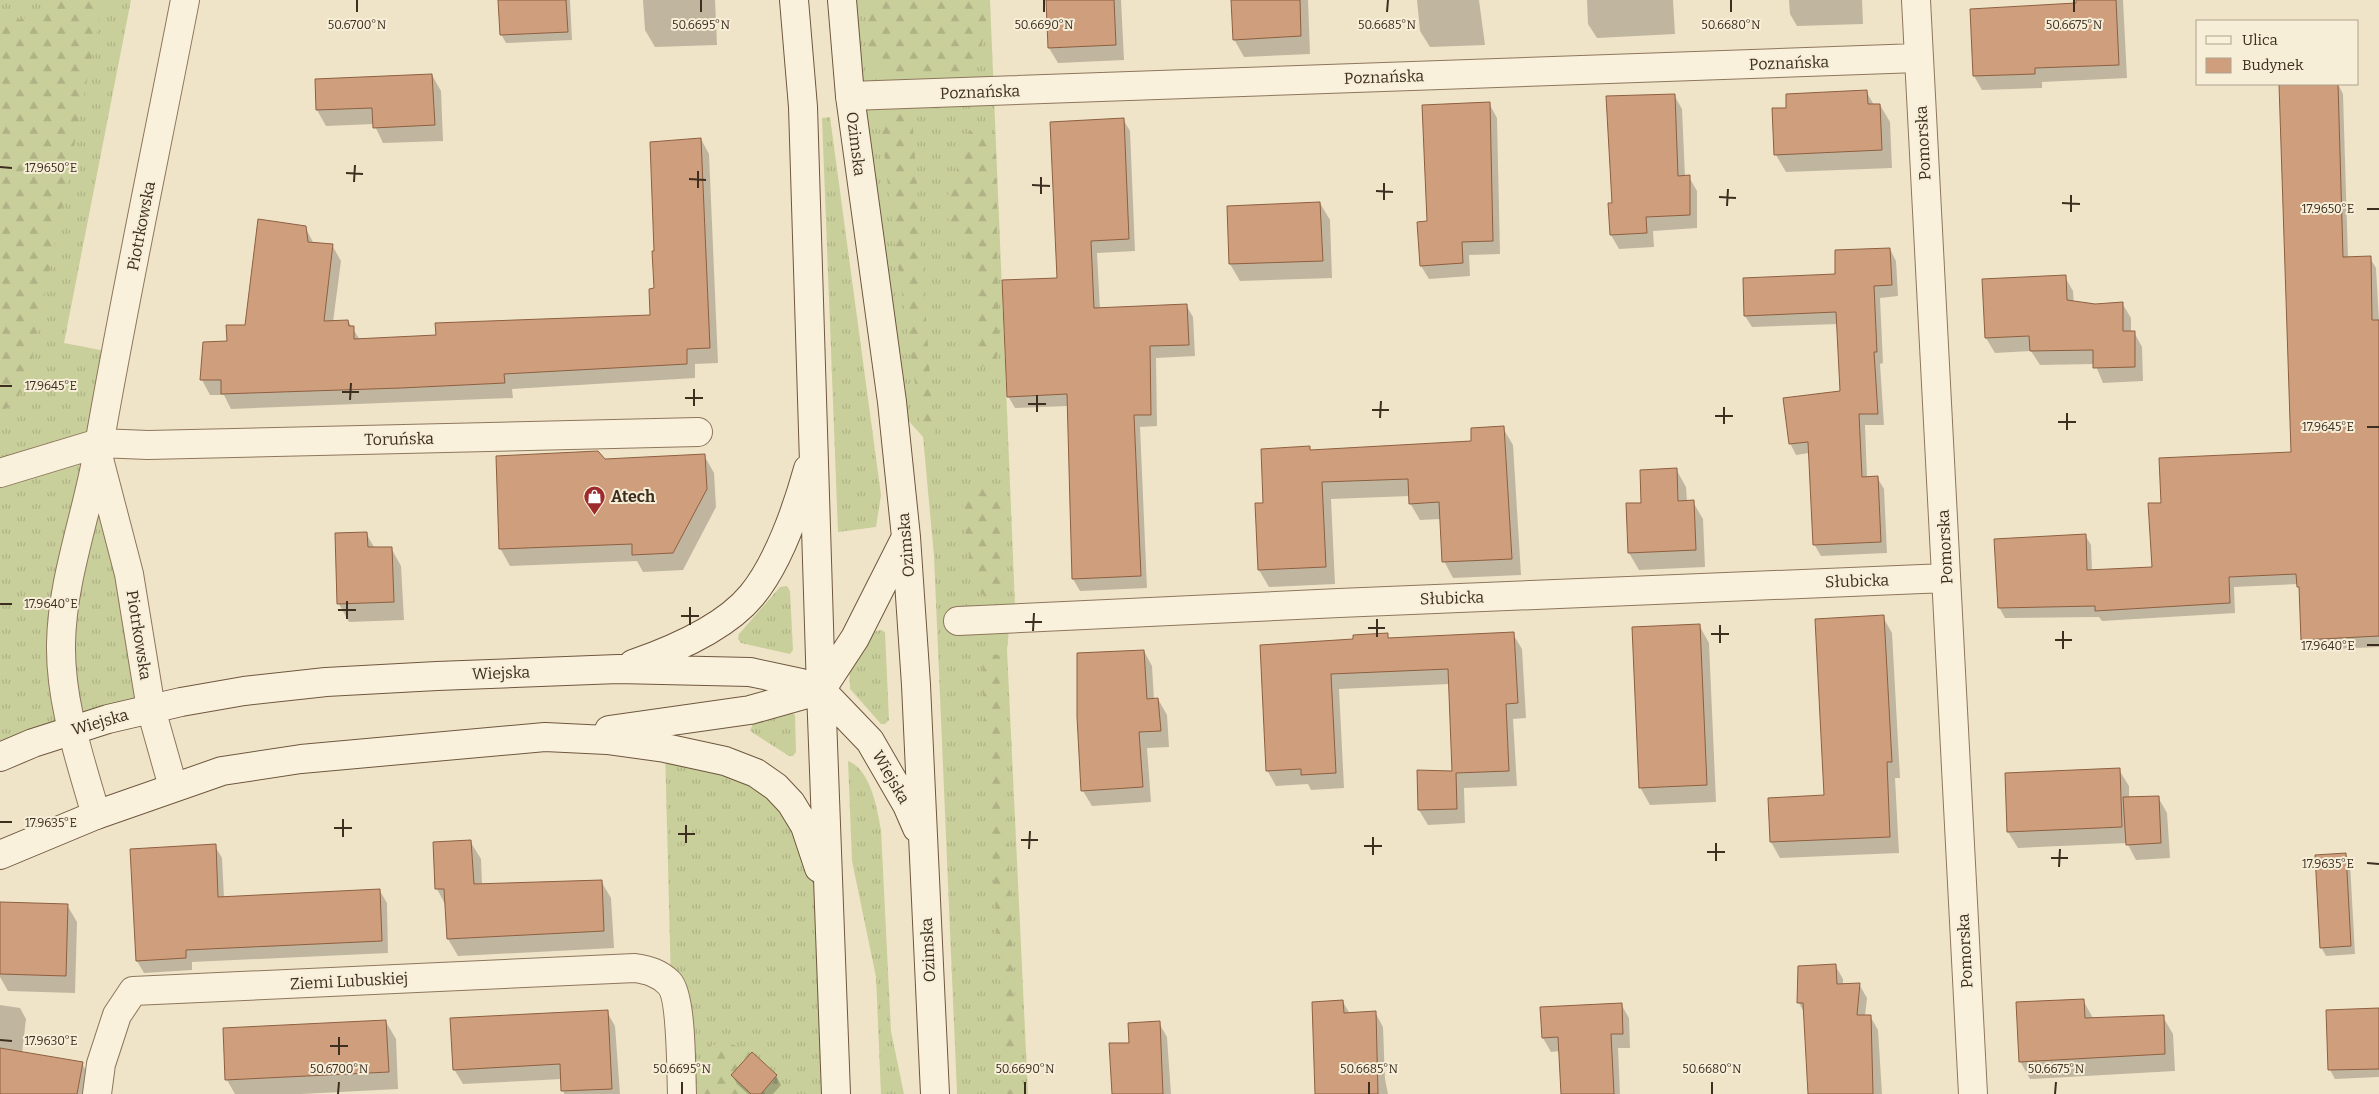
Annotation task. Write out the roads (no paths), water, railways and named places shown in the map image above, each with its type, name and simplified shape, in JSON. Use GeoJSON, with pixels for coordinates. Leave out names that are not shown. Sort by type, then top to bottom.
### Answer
{"type":"FeatureCollection","features":[{"type":"Feature","properties":{"kind":"street","name":"Piotrkowska"},"geometry":{"type":"LineString","coordinates":[[96,815],[72,730],[63,685],[61,644],[64,614],[185,0]]}},
{"type":"Feature","properties":{"kind":"street"},"geometry":{"type":"LineString","coordinates":[[794,0],[803,107],[836,1094]]}},
{"type":"Feature","properties":{"kind":"street","name":"Ozimska"},"geometry":{"type":"LineString","coordinates":[[842,0],[850,96],[892,402],[906,537],[916,685],[935,1094]]}},
{"type":"Feature","properties":{"kind":"street","name":"Pomorska"},"geometry":{"type":"LineString","coordinates":[[1916,0],[1973,1094]]}},
{"type":"Feature","properties":{"kind":"street","name":"Poznańska"},"geometry":{"type":"LineString","coordinates":[[850,96],[1918,58]]}},
{"type":"Feature","properties":{"kind":"street","name":"Toruńska"},"geometry":{"type":"LineString","coordinates":[[98,448],[148,445],[698,432]]}},
{"type":"Feature","properties":{"kind":"street"},"geometry":{"type":"LineString","coordinates":[[618,669],[681,645],[722,621],[752,595],[764,578],[793,517],[809,466],[814,438]]}},
{"type":"Feature","properties":{"kind":"street","name":"Piotrkowska"},"geometry":{"type":"LineString","coordinates":[[98,448],[129,574],[151,709],[173,787]]}},
{"type":"Feature","properties":{"kind":"street"},"geometry":{"type":"LineString","coordinates":[[0,473],[98,448]]}},
{"type":"Feature","properties":{"kind":"street"},"geometry":{"type":"LineString","coordinates":[[0,855],[96,815],[222,771],[276,761],[545,737],[750,710],[821,690],[855,638],[906,537]]}},
{"type":"Feature","properties":{"kind":"street","name":"Słubicka"},"geometry":{"type":"LineString","coordinates":[[958,621],[1946,578]]}},
{"type":"Feature","properties":{"kind":"street","name":"Wiejska"},"geometry":{"type":"LineString","coordinates":[[0,757],[72,730],[151,709],[214,695],[326,682],[618,669],[750,672],[801,683],[821,690],[870,741],[907,805],[923,846]]}},
{"type":"Feature","properties":{"kind":"street"},"geometry":{"type":"LineString","coordinates":[[545,737],[607,740],[665,748],[725,761],[756,773],[776,787],[791,803],[805,826],[822,878],[829,911]]}},
{"type":"Feature","properties":{"kind":"street","name":"Ziemi Lubuskiej"},"geometry":{"type":"LineString","coordinates":[[97,1094],[101,1064],[116,1015],[133,991],[634,968],[651,970],[671,984],[678,1004],[682,1094]]}},
{"type":"Feature","properties":{"kind":"street"},"geometry":{"type":"LineString","coordinates":[[833,1005],[843,1094]]}},
{"type":"Feature","properties":{"kind":"place","name":"Atech"},"geometry":{"type":"Point","coordinates":[595,515]}}]}
